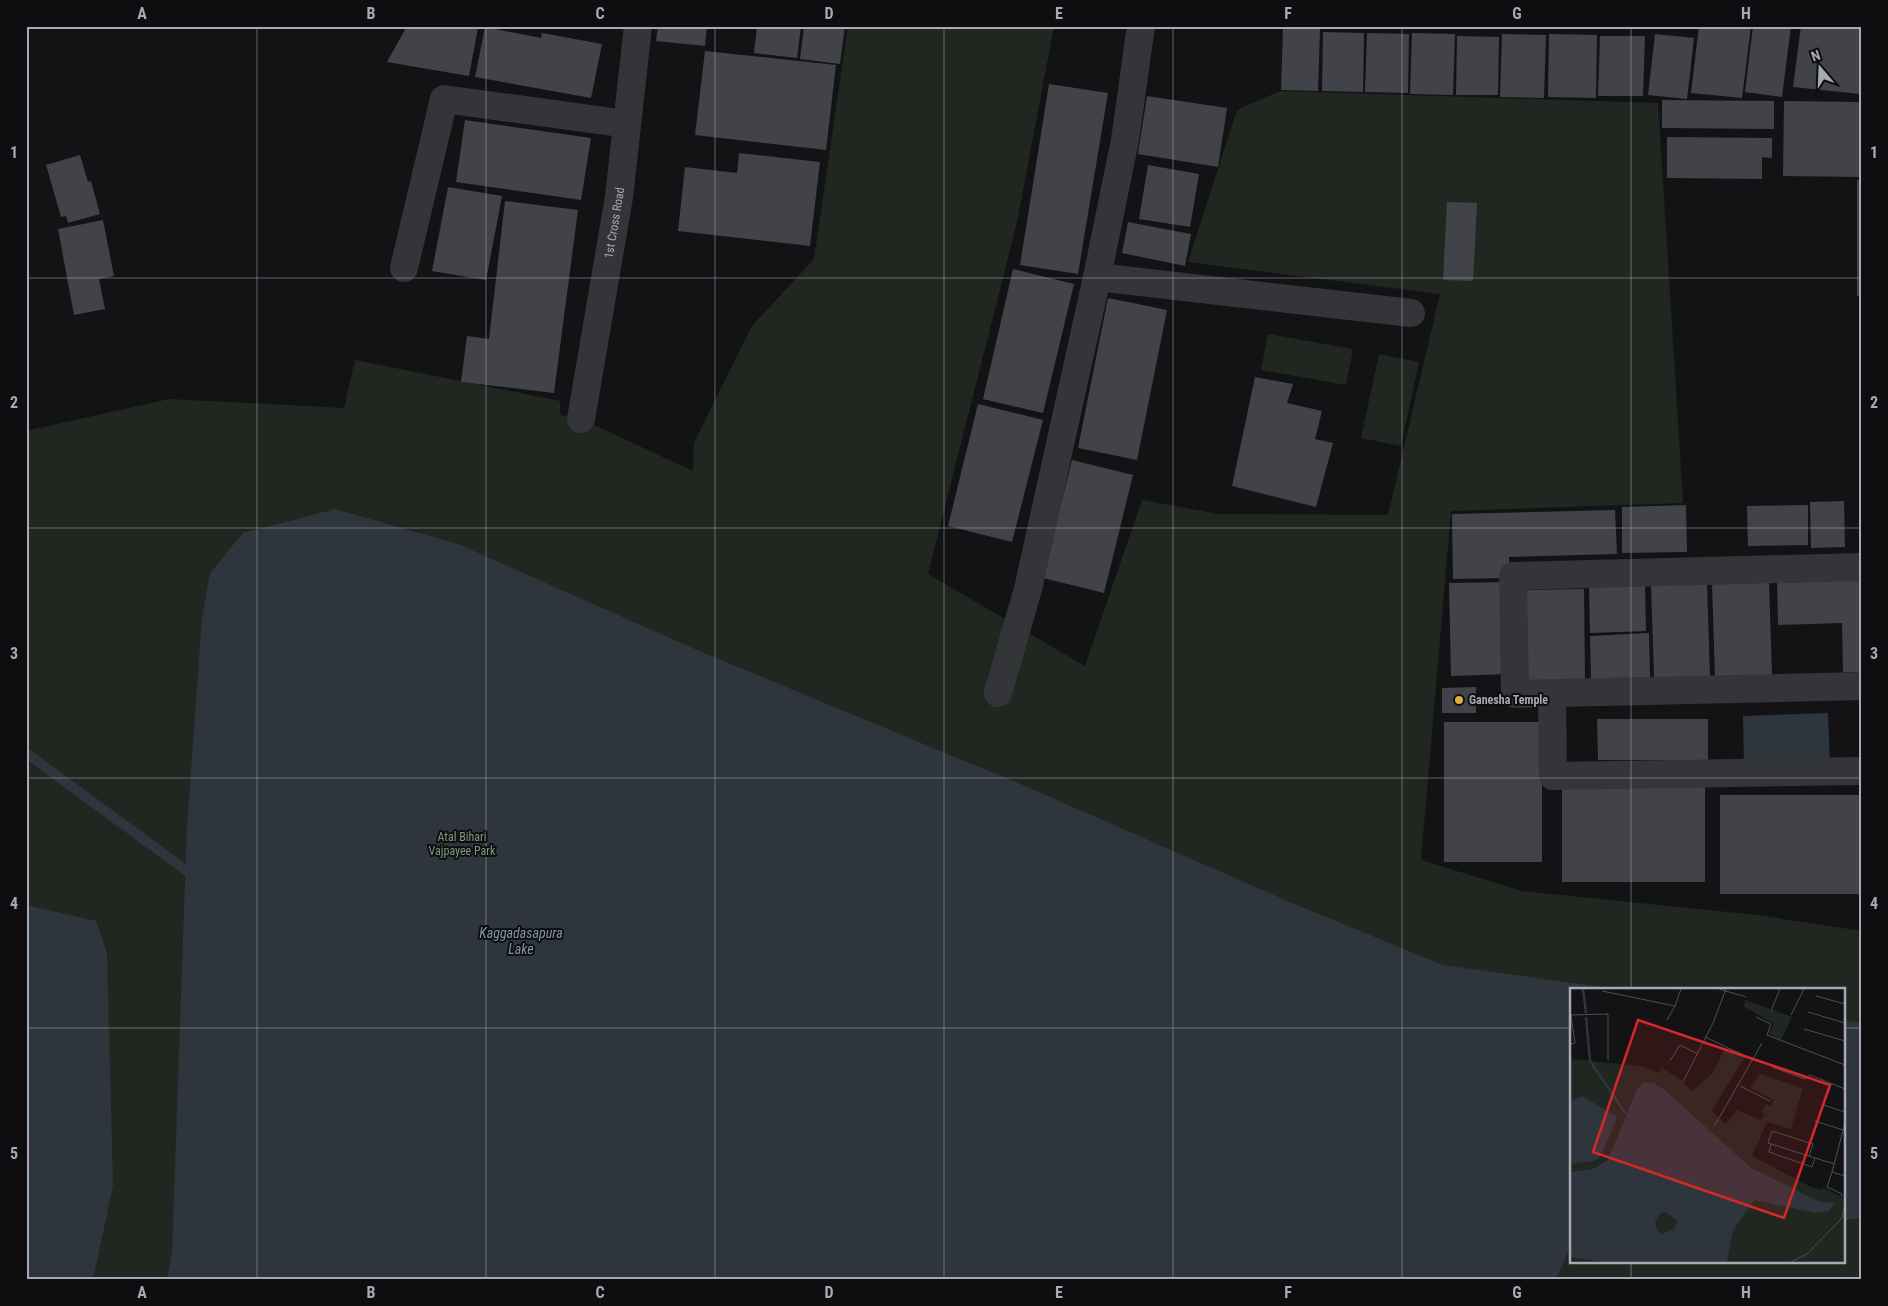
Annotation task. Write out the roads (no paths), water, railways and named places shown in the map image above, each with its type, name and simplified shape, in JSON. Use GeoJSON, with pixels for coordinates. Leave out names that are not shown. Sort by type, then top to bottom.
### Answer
{"type":"FeatureCollection","features":[{"type":"Feature","properties":{"kind":"street","name":"1st Cross Road"},"geometry":{"type":"LineString","coordinates":[[581,419],[619,197],[638,26]]}},
{"type":"Feature","properties":{"kind":"street"},"geometry":{"type":"LineString","coordinates":[[998,693],[1028,589],[1097,277],[1124,140],[1142,26]]}},
{"type":"Feature","properties":{"kind":"street"},"geometry":{"type":"LineString","coordinates":[[404,268],[444,99],[627,124]]}},
{"type":"Feature","properties":{"kind":"street"},"geometry":{"type":"LineString","coordinates":[[1097,277],[1411,313]]}},
{"type":"Feature","properties":{"kind":"street"},"geometry":{"type":"LineString","coordinates":[[1862,567],[1513,576],[1515,694],[1862,686]]}},
{"type":"Feature","properties":{"kind":"street"},"geometry":{"type":"LineString","coordinates":[[1552,694],[1553,776],[1862,771]]}},
{"type":"Feature","properties":{"kind":"water","name":"Kaggadasapura Lake"},"geometry":{"type":"Polygon","coordinates":[[[335,509],[458,544],[697,650],[1025,786],[1292,903],[1443,965],[1608,988],[1570,988],[1570,1248],[1556,1280],[167,1280],[172,1252],[187,827],[202,618],[210,573],[243,533],[335,509]]]}},
{"type":"Feature","properties":{"kind":"water"},"geometry":{"type":"Polygon","coordinates":[[[1828,713],[1830,763],[1744,766],[1743,716],[1828,713]]]}},
{"type":"Feature","properties":{"kind":"water"},"geometry":{"type":"Polygon","coordinates":[[[26,905],[96,921],[107,953],[113,1185],[93,1280],[26,1280],[26,905]]]}},
{"type":"Feature","properties":{"kind":"water"},"geometry":{"type":"Polygon","coordinates":[[[1846,1020],[1862,1023],[1862,1218],[1846,1220],[1846,1020]]]}},
{"type":"Feature","properties":{"kind":"waterway"},"geometry":{"type":"LineString","coordinates":[[26,753],[195,877]]}},
{"type":"Feature","properties":{"kind":"place","name":"Ganesha Temple"},"geometry":{"type":"Point","coordinates":[1459,700]}},
{"type":"Feature","properties":{"kind":"park label","name":"Atal Bihari Vajpayee Park"},"geometry":{"type":"Point","coordinates":[462,844]}}]}
